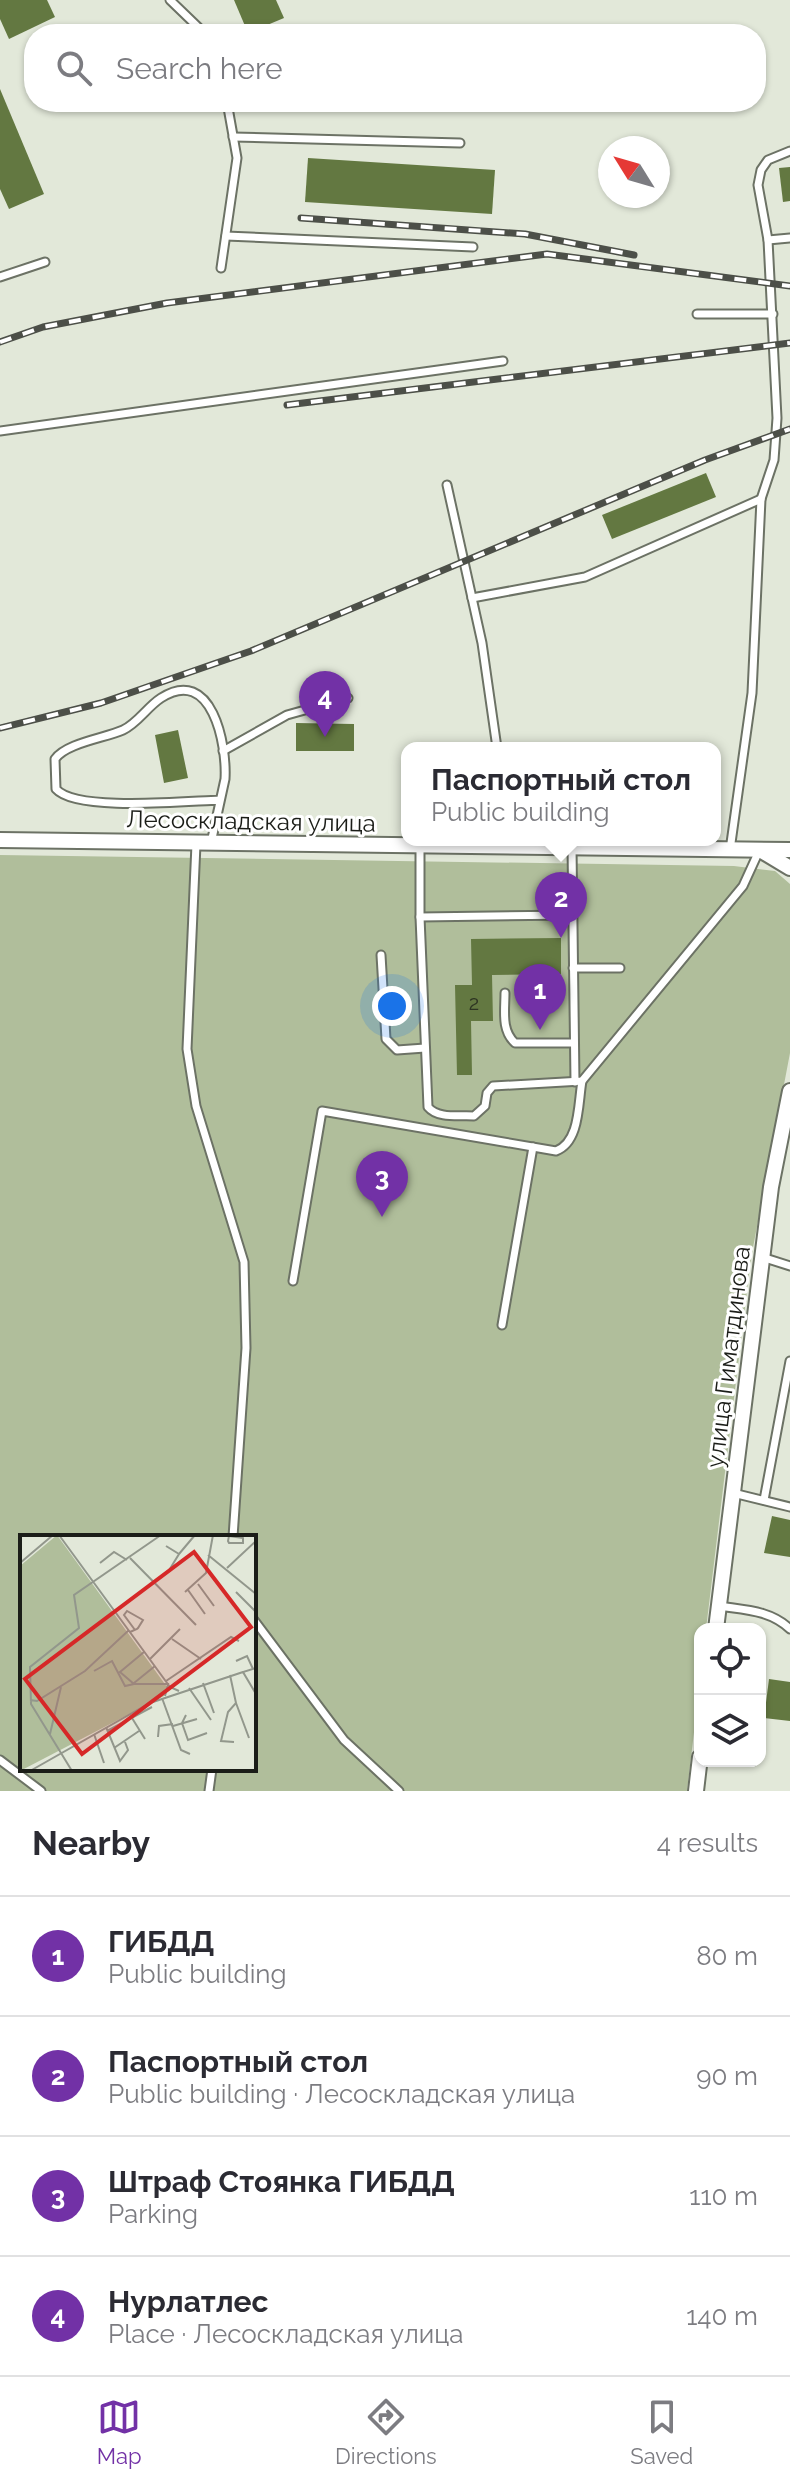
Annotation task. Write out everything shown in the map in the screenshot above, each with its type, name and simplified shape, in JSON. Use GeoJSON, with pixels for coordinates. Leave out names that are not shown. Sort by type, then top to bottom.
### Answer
{"type":"FeatureCollection","features":[{"type":"Feature","properties":{"kind":"street","name":"Лесоскладская улица"},"geometry":{"type":"LineString","coordinates":[[0,840],[401,845]]}},
{"type":"Feature","properties":{"kind":"street","name":"Лесоскладская улица"},"geometry":{"type":"LineString","coordinates":[[554,846],[790,850]]}},
{"type":"Feature","properties":{"kind":"street"},"geometry":{"type":"LineString","coordinates":[[760,850],[790,868]]}},
{"type":"Feature","properties":{"kind":"street","name":"улица Гиматдинова"},"geometry":{"type":"LineString","coordinates":[[717,1623],[771,1187],[790,1091]]}},
{"type":"Feature","properties":{"kind":"street"},"geometry":{"type":"LineString","coordinates":[[696,1791],[699,1767]]}},
{"type":"Feature","properties":{"kind":"lane"},"geometry":{"type":"LineString","coordinates":[[170,0],[195,24]]}},
{"type":"Feature","properties":{"kind":"lane"},"geometry":{"type":"LineString","coordinates":[[221,268],[237,158],[229,112]]}},
{"type":"Feature","properties":{"kind":"lane"},"geometry":{"type":"LineString","coordinates":[[233,137],[460,143]]}},
{"type":"Feature","properties":{"kind":"lane"},"geometry":{"type":"LineString","coordinates":[[730,850],[752,693],[761,499],[774,460],[777,418],[768,240],[758,185],[761,170],[768,160],[790,151]]}},
{"type":"Feature","properties":{"kind":"lane"},"geometry":{"type":"LineString","coordinates":[[226,236],[473,247]]}},
{"type":"Feature","properties":{"kind":"lane"},"geometry":{"type":"LineString","coordinates":[[768,240],[790,238]]}},
{"type":"Feature","properties":{"kind":"lane"},"geometry":{"type":"LineString","coordinates":[[0,277],[45,262]]}},
{"type":"Feature","properties":{"kind":"lane"},"geometry":{"type":"LineString","coordinates":[[697,314],[773,314]]}},
{"type":"Feature","properties":{"kind":"lane"},"geometry":{"type":"LineString","coordinates":[[0,431],[503,361]]}},
{"type":"Feature","properties":{"kind":"lane"},"geometry":{"type":"LineString","coordinates":[[447,485],[482,643],[496,742]]}},
{"type":"Feature","properties":{"kind":"lane"},"geometry":{"type":"LineString","coordinates":[[472,598],[585,577],[761,499]]}},
{"type":"Feature","properties":{"kind":"lane"},"geometry":{"type":"LineString","coordinates":[[220,800],[100,803],[66,797],[56,789],[53,766],[58,754],[65,750],[122,730],[163,697],[188,690],[209,703],[223,751],[225,771],[220,800],[204,843],[187,1049],[196,1106],[244,1262],[246,1348],[233,1535]]}},
{"type":"Feature","properties":{"kind":"lane"},"geometry":{"type":"LineString","coordinates":[[223,751],[287,715],[348,698]]}},
{"type":"Feature","properties":{"kind":"lane"},"geometry":{"type":"LineString","coordinates":[[420,846],[428,1107],[434,1113],[478,1114],[493,1086],[578,1082],[743,886],[760,850]]}},
{"type":"Feature","properties":{"kind":"lane"},"geometry":{"type":"LineString","coordinates":[[293,1281],[322,1111],[556,1151],[570,1142],[578,1082],[574,1043],[572,847]]}},
{"type":"Feature","properties":{"kind":"lane"},"geometry":{"type":"LineString","coordinates":[[420,917],[573,915]]}},
{"type":"Feature","properties":{"kind":"lane"},"geometry":{"type":"LineString","coordinates":[[381,955],[386,1039],[397,1050],[425,1048]]}},
{"type":"Feature","properties":{"kind":"lane"},"geometry":{"type":"LineString","coordinates":[[573,968],[620,968]]}},
{"type":"Feature","properties":{"kind":"lane"},"geometry":{"type":"LineString","coordinates":[[505,993],[505,1029],[515,1043],[574,1043]]}},
{"type":"Feature","properties":{"kind":"lane"},"geometry":{"type":"LineString","coordinates":[[502,1325],[533,1147]]}},
{"type":"Feature","properties":{"kind":"lane"},"geometry":{"type":"LineString","coordinates":[[762,1257],[790,1266]]}},
{"type":"Feature","properties":{"kind":"lane"},"geometry":{"type":"LineString","coordinates":[[764,1500],[790,1361]]}},
{"type":"Feature","properties":{"kind":"lane"},"geometry":{"type":"LineString","coordinates":[[733,1493],[790,1507]]}},
{"type":"Feature","properties":{"kind":"lane"},"geometry":{"type":"LineString","coordinates":[[719,1606],[760,1611],[778,1619],[790,1629]]}},
{"type":"Feature","properties":{"kind":"lane"},"geometry":{"type":"LineString","coordinates":[[256,1623],[344,1740],[399,1791]]}},
{"type":"Feature","properties":{"kind":"lane"},"geometry":{"type":"LineString","coordinates":[[0,1760],[41,1791]]}},
{"type":"Feature","properties":{"kind":"lane"},"geometry":{"type":"LineString","coordinates":[[209,1791],[212,1771]]}},
{"type":"Feature","properties":{"kind":"green space"},"geometry":{"type":"Polygon","coordinates":[[[0,855],[734,866],[775,871],[790,884],[790,1053],[751,1258],[707,1623],[694,1623],[694,1732],[687,1791],[0,1791],[0,855]]]}},
{"type":"Feature","properties":{"kind":"building"},"geometry":{"type":"Polygon","coordinates":[[[0,0],[47,0],[55,17],[40,24],[24,24],[24,32],[9,39],[0,19],[0,0]]]}},
{"type":"Feature","properties":{"kind":"building"},"geometry":{"type":"Polygon","coordinates":[[[234,0],[276,0],[284,18],[270,24],[244,24],[234,0]]]}},
{"type":"Feature","properties":{"kind":"building"},"geometry":{"type":"Polygon","coordinates":[[[0,89],[44,194],[9,209],[0,189],[0,89]]]}},
{"type":"Feature","properties":{"kind":"building"},"geometry":{"type":"Polygon","coordinates":[[[308,158],[495,170],[492,214],[305,202],[308,158]]]}},
{"type":"Feature","properties":{"kind":"building"},"geometry":{"type":"Polygon","coordinates":[[[790,167],[790,201],[783,202],[779,168],[790,167]]]}},
{"type":"Feature","properties":{"kind":"building"},"geometry":{"type":"Polygon","coordinates":[[[706,473],[716,497],[612,539],[602,515],[706,473]]]}},
{"type":"Feature","properties":{"kind":"building"},"geometry":{"type":"Polygon","coordinates":[[[296,723],[354,724],[354,751],[296,751],[296,723]]]}},
{"type":"Feature","properties":{"kind":"building"},"geometry":{"type":"Polygon","coordinates":[[[178,730],[188,778],[164,783],[155,735],[178,730]]]}},
{"type":"Feature","properties":{"kind":"building"},"geometry":{"type":"Polygon","coordinates":[[[561,938],[561,974],[492,975],[493,1021],[471,1021],[472,1075],[457,1075],[455,985],[472,985],[471,939],[561,938]]]}},
{"type":"Feature","properties":{"kind":"building"},"geometry":{"type":"Polygon","coordinates":[[[772,1516],[790,1520],[790,1557],[764,1553],[772,1516]]]}},
{"type":"Feature","properties":{"kind":"building"},"geometry":{"type":"Polygon","coordinates":[[[769,1679],[790,1682],[790,1721],[766,1718],[769,1679]]]}},
{"type":"Feature","properties":{"kind":"railway"},"geometry":{"type":"LineString","coordinates":[[301,218],[525,234],[634,255]]}},
{"type":"Feature","properties":{"kind":"railway"},"geometry":{"type":"LineString","coordinates":[[0,342],[43,327],[167,303],[547,254],[790,286]]}},
{"type":"Feature","properties":{"kind":"railway"},"geometry":{"type":"LineString","coordinates":[[287,405],[790,343]]}},
{"type":"Feature","properties":{"kind":"railway"},"geometry":{"type":"LineString","coordinates":[[0,728],[101,703],[251,651],[705,460],[790,429]]}},
{"type":"Feature","properties":{"kind":"place","name":"Нурлатлес"},"geometry":{"type":"Point","coordinates":[325,737]}},
{"type":"Feature","properties":{"kind":"place","name":"Паспортный стол"},"geometry":{"type":"Point","coordinates":[561,938]}},
{"type":"Feature","properties":{"kind":"place","name":"ГИБДД"},"geometry":{"type":"Point","coordinates":[540,1030]}},
{"type":"Feature","properties":{"kind":"place","name":"Штраф Стоянка ГИБДД"},"geometry":{"type":"Point","coordinates":[382,1217]}}]}
